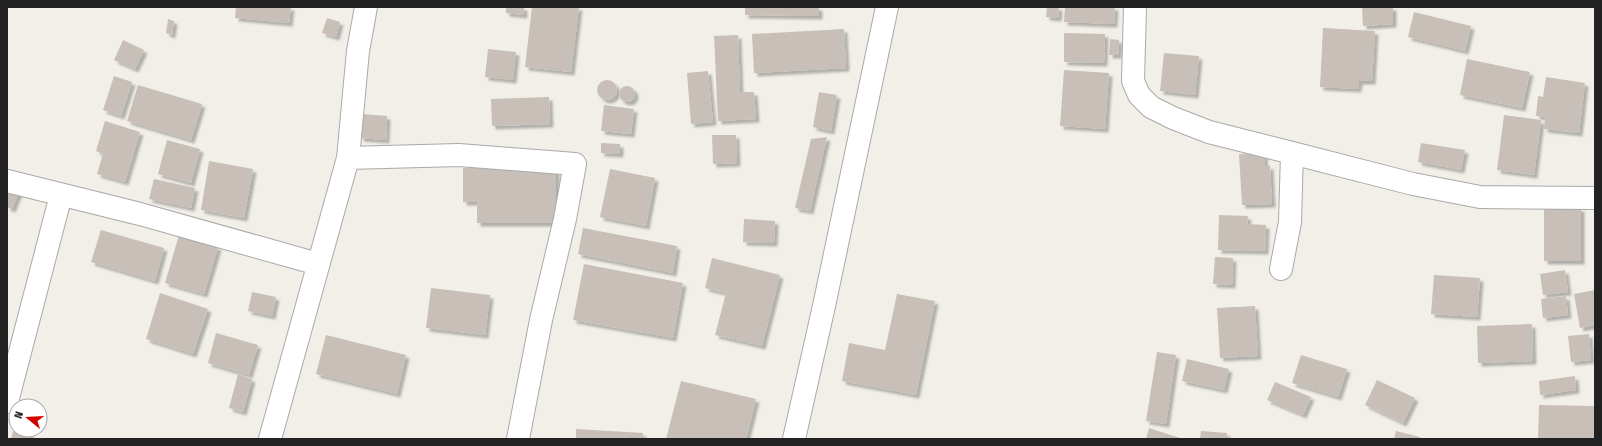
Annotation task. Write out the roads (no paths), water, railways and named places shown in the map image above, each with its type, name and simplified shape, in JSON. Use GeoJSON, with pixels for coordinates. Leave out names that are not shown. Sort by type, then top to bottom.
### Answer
{"type":"FeatureCollection","features":[{"type":"Feature","properties":{"kind":"street"},"geometry":{"type":"LineString","coordinates":[[270,439],[348,158],[358,50],[366,7]]}},
{"type":"Feature","properties":{"kind":"street"},"geometry":{"type":"LineString","coordinates":[[794,439],[824,306],[887,7]]}},
{"type":"Feature","properties":{"kind":"street"},"geometry":{"type":"LineString","coordinates":[[1135,7],[1133,81],[1139,95],[1151,107],[1173,118],[1209,132],[1413,184],[1480,197],[1595,198]]}},
{"type":"Feature","properties":{"kind":"street"},"geometry":{"type":"LineString","coordinates":[[1281,270],[1290,222],[1292,153]]}},
{"type":"Feature","properties":{"kind":"street"},"geometry":{"type":"LineString","coordinates":[[348,158],[459,155],[575,164],[566,219],[541,320],[518,439]]}},
{"type":"Feature","properties":{"kind":"street"},"geometry":{"type":"LineString","coordinates":[[7,181],[140,214],[318,264]]}},
{"type":"Feature","properties":{"kind":"street"},"geometry":{"type":"LineString","coordinates":[[7,402],[61,195]]}}]}
